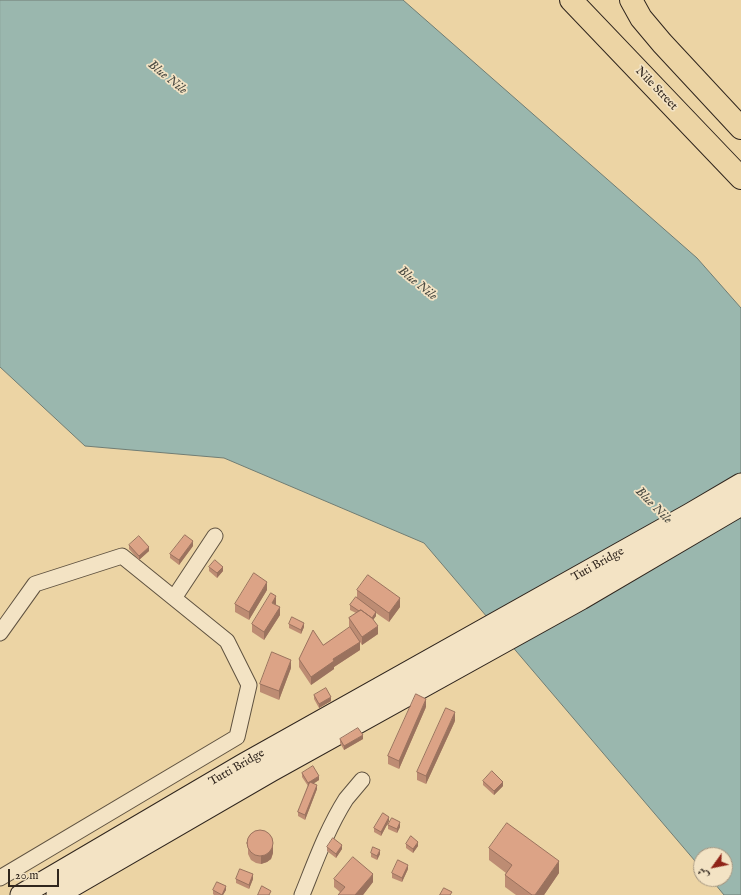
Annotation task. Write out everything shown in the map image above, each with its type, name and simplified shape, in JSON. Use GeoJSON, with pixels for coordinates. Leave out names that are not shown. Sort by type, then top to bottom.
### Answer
{"type":"FeatureCollection","features":[{"type":"Feature","properties":{"kind":"main road","name":"Nile Street"},"geometry":{"type":"LineString","coordinates":[[571,0],[741,178]]}},
{"type":"Feature","properties":{"kind":"main road"},"geometry":{"type":"LineString","coordinates":[[631,0],[641,18],[662,43],[741,128]]}},
{"type":"Feature","properties":{"kind":"street","name":"Tuti Bridge"},"geometry":{"type":"LineString","coordinates":[[21,895],[244,764],[741,484]]}},
{"type":"Feature","properties":{"kind":"street","name":"Tuti Bridge"},"geometry":{"type":"LineString","coordinates":[[57,895],[271,771],[581,599],[741,506]]}},
{"type":"Feature","properties":{"kind":"street"},"geometry":{"type":"LineString","coordinates":[[174,598],[215,536]]}},
{"type":"Feature","properties":{"kind":"street"},"geometry":{"type":"LineString","coordinates":[[0,633],[35,584],[122,556],[227,641],[249,685],[236,736],[0,878]]}},
{"type":"Feature","properties":{"kind":"street"},"geometry":{"type":"LineString","coordinates":[[302,895],[321,847],[338,812],[362,780]]}},
{"type":"Feature","properties":{"kind":"water","name":"Blue Nile"},"geometry":{"type":"Polygon","coordinates":[[[0,0],[403,0],[697,258],[741,308],[741,895],[724,895],[718,887],[733,887],[733,847],[693,847],[693,859],[424,543],[224,458],[85,446],[0,367],[0,0]]]}},
{"type":"Feature","properties":{"kind":"building"},"geometry":{"type":"Polygon","coordinates":[[[185,535],[193,541],[179,560],[170,554],[185,535]]]}},
{"type":"Feature","properties":{"kind":"building"},"geometry":{"type":"Polygon","coordinates":[[[139,536],[149,547],[139,556],[129,545],[139,536]]]}},
{"type":"Feature","properties":{"kind":"building"},"geometry":{"type":"Polygon","coordinates":[[[215,560],[223,567],[217,573],[209,567],[215,560]]]}},
{"type":"Feature","properties":{"kind":"building"},"geometry":{"type":"Polygon","coordinates":[[[254,573],[267,582],[249,612],[235,604],[254,573]]]}},
{"type":"Feature","properties":{"kind":"building"},"geometry":{"type":"Polygon","coordinates":[[[368,575],[400,598],[389,613],[357,590],[368,575]]]}},
{"type":"Feature","properties":{"kind":"building"},"geometry":{"type":"Polygon","coordinates":[[[271,593],[276,596],[272,603],[280,607],[264,632],[252,624],[271,593]]]}},
{"type":"Feature","properties":{"kind":"building"},"geometry":{"type":"Polygon","coordinates":[[[356,597],[376,612],[372,618],[361,610],[359,611],[350,605],[356,597]]]}},
{"type":"Feature","properties":{"kind":"building"},"geometry":{"type":"Polygon","coordinates":[[[361,610],[372,618],[378,626],[362,637],[349,618],[361,610]]]}},
{"type":"Feature","properties":{"kind":"building"},"geometry":{"type":"Polygon","coordinates":[[[292,617],[304,623],[301,630],[289,624],[292,617]]]}},
{"type":"Feature","properties":{"kind":"building"},"geometry":{"type":"Polygon","coordinates":[[[350,627],[360,642],[333,659],[334,661],[311,677],[299,659],[313,630],[323,645],[350,627]]]}},
{"type":"Feature","properties":{"kind":"building"},"geometry":{"type":"Polygon","coordinates":[[[272,652],[291,660],[279,691],[260,684],[272,652]]]}},
{"type":"Feature","properties":{"kind":"building"},"geometry":{"type":"Polygon","coordinates":[[[326,688],[331,697],[319,704],[314,695],[326,688]]]}},
{"type":"Feature","properties":{"kind":"building"},"geometry":{"type":"Polygon","coordinates":[[[416,694],[426,699],[399,761],[388,756],[416,694]]]}},
{"type":"Feature","properties":{"kind":"building"},"geometry":{"type":"Polygon","coordinates":[[[446,708],[455,712],[426,776],[417,772],[446,708]]]}},
{"type":"Feature","properties":{"kind":"building"},"geometry":{"type":"Polygon","coordinates":[[[358,728],[363,735],[344,746],[340,739],[358,728]]]}},
{"type":"Feature","properties":{"kind":"building"},"geometry":{"type":"Polygon","coordinates":[[[313,766],[319,776],[308,783],[302,773],[313,766]]]}},
{"type":"Feature","properties":{"kind":"building"},"geometry":{"type":"Polygon","coordinates":[[[492,771],[503,782],[494,791],[483,781],[492,771]]]}},
{"type":"Feature","properties":{"kind":"building"},"geometry":{"type":"Polygon","coordinates":[[[310,782],[317,785],[305,815],[298,812],[310,782]]]}},
{"type":"Feature","properties":{"kind":"building"},"geometry":{"type":"Polygon","coordinates":[[[383,813],[389,817],[381,832],[374,828],[383,813]]]}},
{"type":"Feature","properties":{"kind":"building"},"geometry":{"type":"Polygon","coordinates":[[[392,818],[400,822],[397,829],[388,825],[392,818]]]}},
{"type":"Feature","properties":{"kind":"building"},"geometry":{"type":"Polygon","coordinates":[[[507,823],[559,861],[535,895],[532,895],[505,875],[512,865],[489,848],[507,823]]]}},
{"type":"Feature","properties":{"kind":"building"},"geometry":{"type":"Polygon","coordinates":[[[260,830],[269,834],[273,843],[269,852],[260,856],[251,852],[247,843],[251,834],[260,830]]]}},
{"type":"Feature","properties":{"kind":"building"},"geometry":{"type":"Polygon","coordinates":[[[411,836],[418,842],[413,849],[406,844],[411,836]]]}},
{"type":"Feature","properties":{"kind":"building"},"geometry":{"type":"Polygon","coordinates":[[[333,838],[342,845],[336,854],[327,847],[333,838]]]}},
{"type":"Feature","properties":{"kind":"building"},"geometry":{"type":"Polygon","coordinates":[[[373,847],[380,850],[377,856],[371,853],[373,847]]]}},
{"type":"Feature","properties":{"kind":"building"},"geometry":{"type":"Polygon","coordinates":[[[353,857],[373,874],[355,895],[338,895],[345,887],[334,879],[353,857]]]}},
{"type":"Feature","properties":{"kind":"building"},"geometry":{"type":"Polygon","coordinates":[[[398,860],[408,865],[402,878],[392,873],[398,860]]]}},
{"type":"Feature","properties":{"kind":"building"},"geometry":{"type":"Polygon","coordinates":[[[240,869],[253,874],[249,885],[236,879],[240,869]]]}},
{"type":"Feature","properties":{"kind":"building"},"geometry":{"type":"Polygon","coordinates":[[[217,882],[226,886],[222,895],[213,890],[217,882]]]}},
{"type":"Feature","properties":{"kind":"building"},"geometry":{"type":"Polygon","coordinates":[[[262,886],[271,891],[269,895],[258,895],[262,886]]]}},
{"type":"Feature","properties":{"kind":"building"},"geometry":{"type":"Polygon","coordinates":[[[444,888],[452,892],[450,895],[440,895],[444,888]]]}}]}
